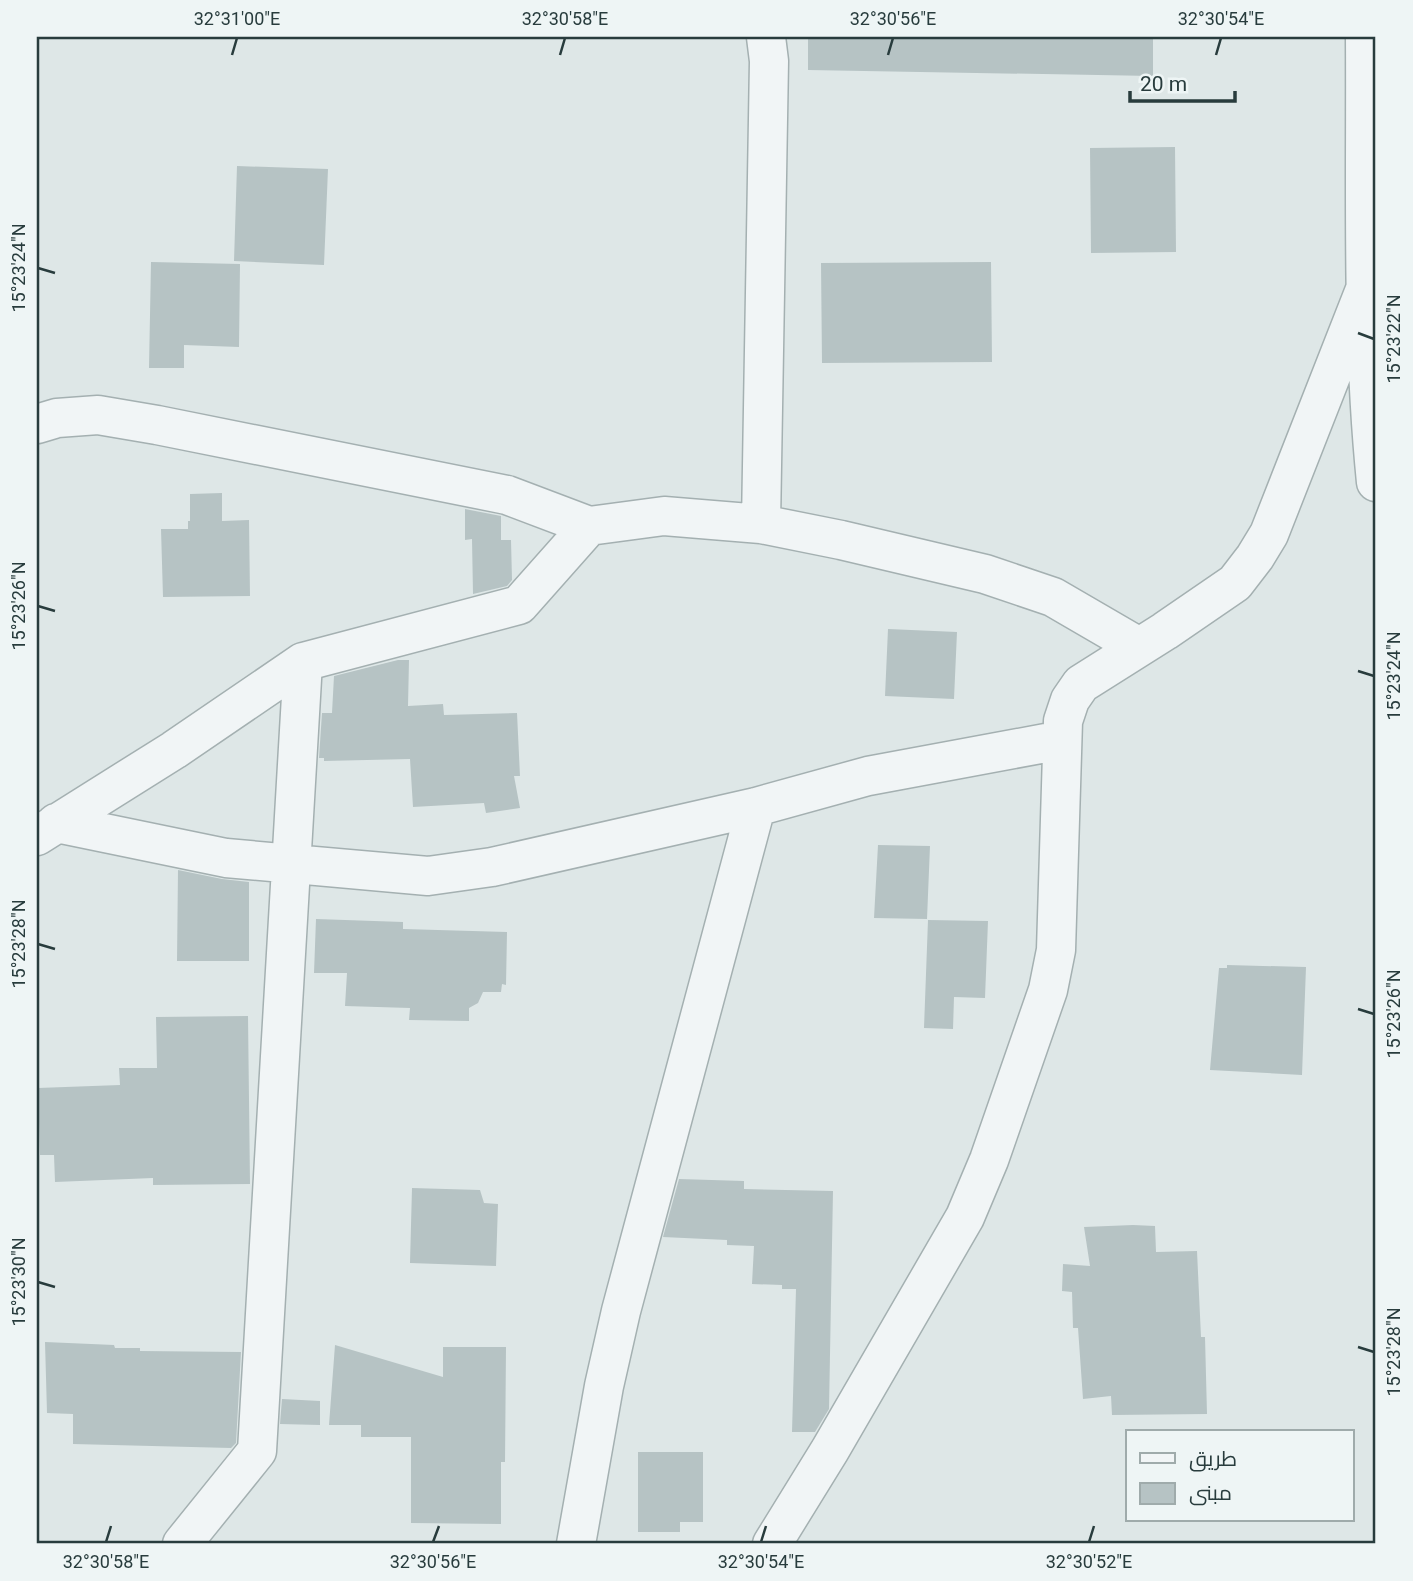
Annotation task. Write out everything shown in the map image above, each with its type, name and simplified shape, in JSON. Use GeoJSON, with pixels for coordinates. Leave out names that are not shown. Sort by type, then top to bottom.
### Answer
{"type":"FeatureCollection","features":[{"type":"Feature","properties":{"kind":"street"},"geometry":{"type":"LineString","coordinates":[[761,524],[769,61],[766,37]]}},
{"type":"Feature","properties":{"kind":"street"},"geometry":{"type":"LineString","coordinates":[[1365,37],[1371,121],[1366,287],[1376,482]]}},
{"type":"Feature","properties":{"kind":"street"},"geometry":{"type":"LineString","coordinates":[[772,1544],[830,1450],[965,1217],[989,1160],[1048,990],[1056,950],[1063,721],[1070,699],[1081,684],[1235,583],[1255,557],[1269,534],[1366,287]]}},
{"type":"Feature","properties":{"kind":"street"},"geometry":{"type":"LineString","coordinates":[[37,424],[57,418],[98,415],[158,425],[507,495],[589,526],[664,516],[761,524],[985,574],[1053,597],[1139,647]]}},
{"type":"Feature","properties":{"kind":"street"},"geometry":{"type":"LineString","coordinates":[[47,829],[174,750],[303,662],[519,605],[589,526]]}},
{"type":"Feature","properties":{"kind":"street"},"geometry":{"type":"LineString","coordinates":[[182,1544],[257,1451],[303,662]]}},
{"type":"Feature","properties":{"kind":"street"},"geometry":{"type":"LineString","coordinates":[[47,829],[226,858],[428,876],[492,867],[756,807],[868,776],[1062,740]]}},
{"type":"Feature","properties":{"kind":"street"},"geometry":{"type":"LineString","coordinates":[[576,1544],[604,1386],[621,1311],[756,807]]}},
{"type":"Feature","properties":{"kind":"building"},"geometry":{"type":"Polygon","coordinates":[[[808,37],[1153,37],[1153,76],[808,70],[808,37]]]}},
{"type":"Feature","properties":{"kind":"building"},"geometry":{"type":"Polygon","coordinates":[[[1175,147],[1176,252],[1091,253],[1090,148],[1175,147]]]}},
{"type":"Feature","properties":{"kind":"building"},"geometry":{"type":"Polygon","coordinates":[[[237,166],[328,169],[324,265],[234,261],[237,166]]]}},
{"type":"Feature","properties":{"kind":"building"},"geometry":{"type":"Polygon","coordinates":[[[151,262],[240,264],[239,347],[184,345],[184,368],[149,368],[151,262]]]}},
{"type":"Feature","properties":{"kind":"building"},"geometry":{"type":"Polygon","coordinates":[[[991,262],[992,362],[822,363],[821,263],[991,262]]]}},
{"type":"Feature","properties":{"kind":"building"},"geometry":{"type":"Polygon","coordinates":[[[222,493],[222,521],[249,520],[250,596],[163,597],[161,529],[188,529],[190,494],[222,493]]]}},
{"type":"Feature","properties":{"kind":"building"},"geometry":{"type":"Polygon","coordinates":[[[465,509],[501,516],[501,540],[511,540],[512,580],[507,586],[473,594],[472,539],[465,540],[465,509]]]}},
{"type":"Feature","properties":{"kind":"building"},"geometry":{"type":"Polygon","coordinates":[[[888,629],[957,632],[954,699],[885,696],[888,629]]]}},
{"type":"Feature","properties":{"kind":"building"},"geometry":{"type":"Polygon","coordinates":[[[398,660],[409,660],[408,706],[443,704],[444,715],[517,713],[520,776],[514,776],[520,808],[486,813],[484,803],[413,807],[410,759],[324,761],[324,758],[319,758],[322,713],[332,713],[334,676],[398,660]]]}},
{"type":"Feature","properties":{"kind":"building"},"geometry":{"type":"Polygon","coordinates":[[[878,845],[930,846],[927,919],[874,918],[878,845]]]}},
{"type":"Feature","properties":{"kind":"building"},"geometry":{"type":"Polygon","coordinates":[[[178,870],[249,882],[249,961],[177,961],[178,870]]]}},
{"type":"Feature","properties":{"kind":"building"},"geometry":{"type":"Polygon","coordinates":[[[316,919],[403,922],[403,929],[507,932],[506,985],[502,984],[501,992],[483,992],[478,1003],[469,1008],[469,1021],[409,1020],[410,1008],[345,1006],[347,973],[314,973],[316,919]]]}},
{"type":"Feature","properties":{"kind":"building"},"geometry":{"type":"Polygon","coordinates":[[[928,920],[988,921],[985,998],[954,997],[953,1029],[924,1028],[928,920]]]}},
{"type":"Feature","properties":{"kind":"building"},"geometry":{"type":"Polygon","coordinates":[[[1227,965],[1306,967],[1302,1075],[1210,1070],[1219,968],[1227,968],[1227,965]]]}},
{"type":"Feature","properties":{"kind":"building"},"geometry":{"type":"Polygon","coordinates":[[[248,1016],[250,1184],[153,1185],[153,1178],[55,1182],[54,1155],[40,1155],[38,1088],[120,1085],[119,1068],[157,1068],[156,1017],[248,1016]]]}},
{"type":"Feature","properties":{"kind":"building"},"geometry":{"type":"Polygon","coordinates":[[[679,1179],[744,1181],[744,1189],[833,1191],[829,1409],[815,1432],[792,1432],[796,1289],[782,1289],[782,1285],[752,1284],[754,1246],[727,1245],[727,1240],[663,1237],[679,1179]]]}},
{"type":"Feature","properties":{"kind":"building"},"geometry":{"type":"Polygon","coordinates":[[[412,1188],[480,1190],[484,1203],[498,1204],[496,1266],[410,1263],[412,1188]]]}},
{"type":"Feature","properties":{"kind":"building"},"geometry":{"type":"Polygon","coordinates":[[[1155,1226],[1156,1252],[1197,1251],[1201,1337],[1205,1337],[1207,1414],[1112,1415],[1111,1396],[1083,1399],[1078,1328],[1073,1328],[1072,1292],[1062,1291],[1063,1264],[1090,1266],[1084,1227],[1155,1226]]]}},
{"type":"Feature","properties":{"kind":"building"},"geometry":{"type":"Polygon","coordinates":[[[45,1342],[114,1345],[115,1348],[140,1348],[140,1351],[241,1352],[236,1443],[231,1448],[73,1444],[73,1414],[47,1413],[45,1342]]]}},
{"type":"Feature","properties":{"kind":"building"},"geometry":{"type":"Polygon","coordinates":[[[335,1345],[443,1377],[443,1347],[506,1347],[505,1462],[501,1462],[501,1524],[411,1523],[411,1437],[361,1437],[361,1425],[329,1425],[335,1345]]]}},
{"type":"Feature","properties":{"kind":"building"},"geometry":{"type":"Polygon","coordinates":[[[282,1399],[320,1401],[320,1425],[280,1424],[282,1399]]]}},
{"type":"Feature","properties":{"kind":"building"},"geometry":{"type":"Polygon","coordinates":[[[638,1452],[703,1452],[703,1522],[680,1522],[680,1532],[638,1532],[638,1452]]]}}]}
